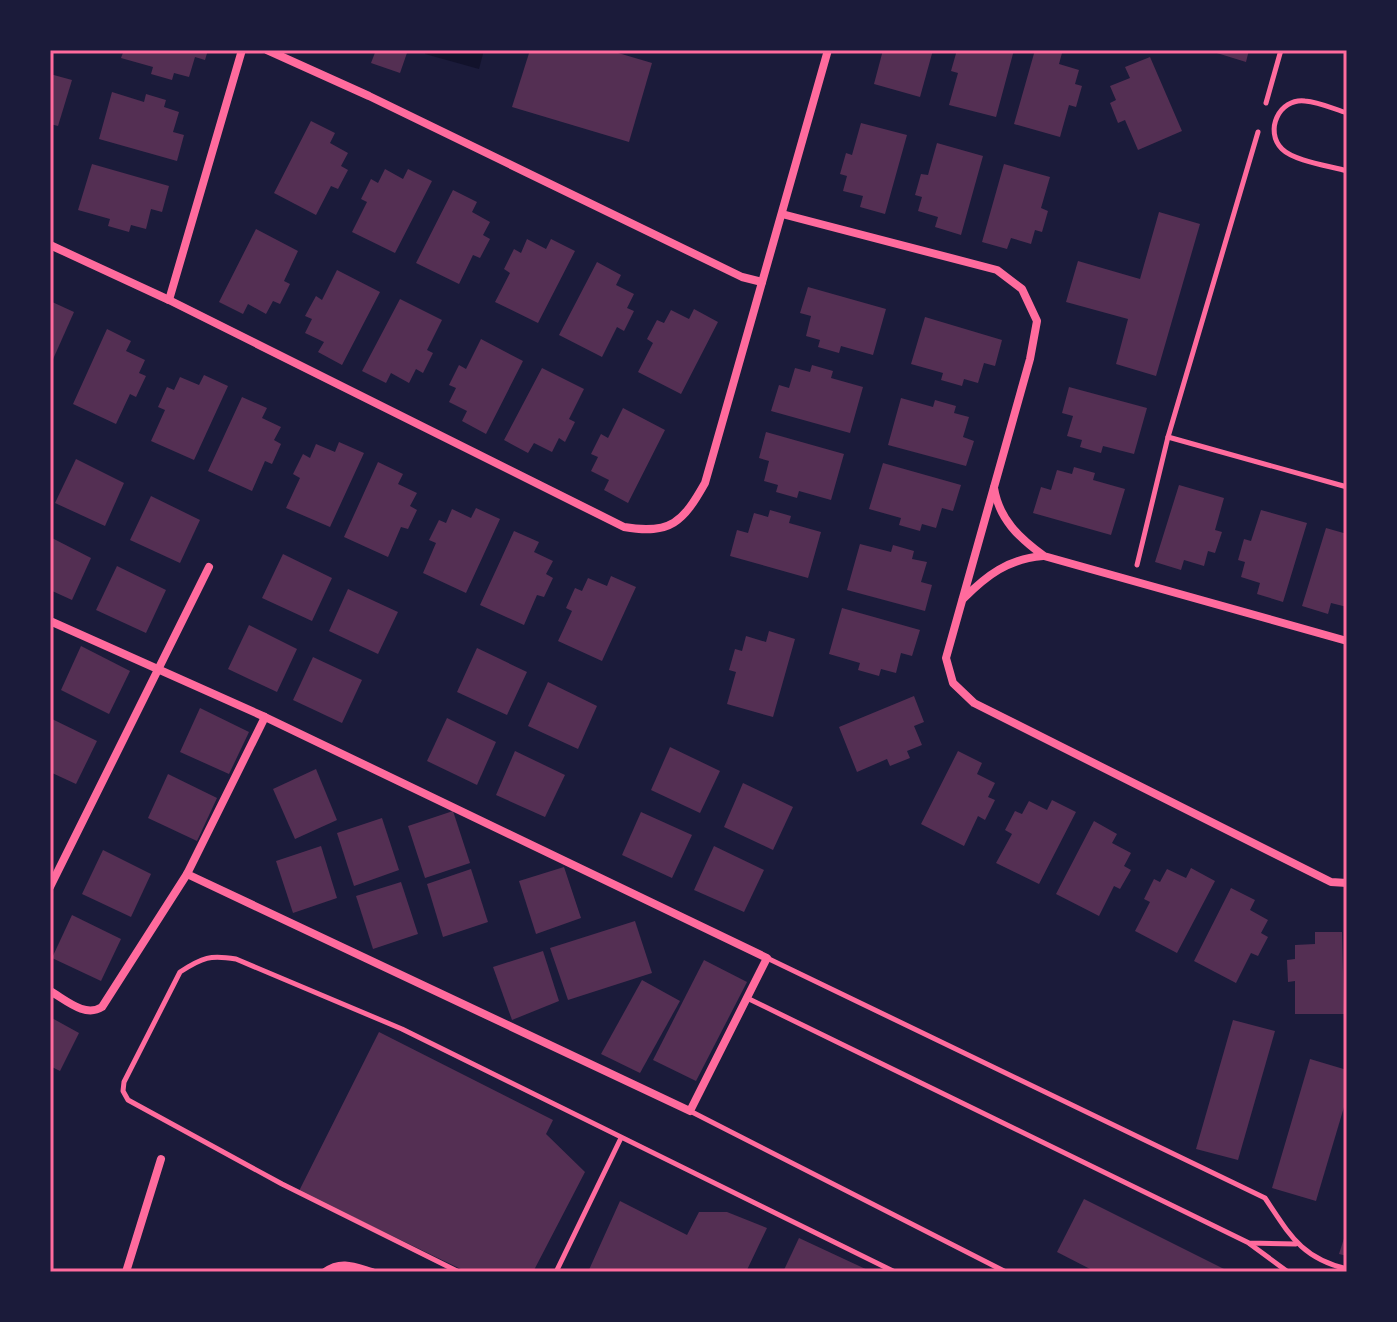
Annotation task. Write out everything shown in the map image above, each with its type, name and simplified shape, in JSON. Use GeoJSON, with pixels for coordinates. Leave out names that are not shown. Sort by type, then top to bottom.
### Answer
{"type":"FeatureCollection","features":[{"type":"Feature","properties":{"kind":"street"},"geometry":{"type":"LineString","coordinates":[[169,300],[242,50]]}},
{"type":"Feature","properties":{"kind":"street"},"geometry":{"type":"LineString","coordinates":[[267,50],[369,96],[742,277],[762,282]]}},
{"type":"Feature","properties":{"kind":"street"},"geometry":{"type":"LineString","coordinates":[[50,245],[169,300],[624,527],[649,532],[672,526],[689,511],[705,483],[828,50]]}},
{"type":"Feature","properties":{"kind":"street"},"geometry":{"type":"LineString","coordinates":[[782,214],[997,270],[1022,289],[1037,321],[1030,359],[946,658],[953,683],[974,703],[1331,882],[1347,883]]}},
{"type":"Feature","properties":{"kind":"street"},"geometry":{"type":"LineString","coordinates":[[993,484],[997,505],[1008,523],[1022,541],[1044,556]]}},
{"type":"Feature","properties":{"kind":"street"},"geometry":{"type":"LineString","coordinates":[[963,600],[983,578],[1006,563],[1023,557],[1044,556],[1347,641]]}},
{"type":"Feature","properties":{"kind":"street"},"geometry":{"type":"LineString","coordinates":[[50,887],[209,567]]}},
{"type":"Feature","properties":{"kind":"street"},"geometry":{"type":"LineString","coordinates":[[50,621],[265,717],[767,958],[690,1111],[187,874]]}},
{"type":"Feature","properties":{"kind":"street"},"geometry":{"type":"LineString","coordinates":[[50,991],[86,1012],[102,1007],[187,874],[265,717]]}},
{"type":"Feature","properties":{"kind":"street"},"geometry":{"type":"LineString","coordinates":[[126,1272],[161,1159]]}},
{"type":"Feature","properties":{"kind":"street"},"geometry":{"type":"LineString","coordinates":[[325,1272],[347,1264],[372,1272]]}},
{"type":"Feature","properties":{"kind":"lane"},"geometry":{"type":"LineString","coordinates":[[1347,113],[1296,101],[1281,110],[1274,126],[1277,143],[1291,155],[1347,171]]}},
{"type":"Feature","properties":{"kind":"lane"},"geometry":{"type":"LineString","coordinates":[[459,1272],[282,1184],[128,1100],[123,1091],[124,1082],[180,972],[213,955],[236,959],[402,1029],[895,1272]]}},
{"type":"Feature","properties":{"kind":"lane"},"geometry":{"type":"LineString","coordinates":[[767,958],[1265,1198],[1296,1244],[1321,1260],[1347,1269]]}},
{"type":"Feature","properties":{"kind":"lane"},"geometry":{"type":"LineString","coordinates":[[747,998],[1249,1243],[1288,1272]]}},
{"type":"Feature","properties":{"kind":"lane"},"geometry":{"type":"LineString","coordinates":[[690,1111],[1006,1272]]}},
{"type":"Feature","properties":{"kind":"lane"},"geometry":{"type":"LineString","coordinates":[[556,1272],[621,1138]]}},
{"type":"Feature","properties":{"kind":"lane"},"geometry":{"type":"LineString","coordinates":[[1249,1243],[1296,1244]]}},
{"type":"Feature","properties":{"kind":"path"},"geometry":{"type":"LineString","coordinates":[[1264,110],[1281,50]]}},
{"type":"Feature","properties":{"kind":"path"},"geometry":{"type":"LineString","coordinates":[[1133,580],[1168,437],[1260,124]]}},
{"type":"Feature","properties":{"kind":"path"},"geometry":{"type":"LineString","coordinates":[[1168,437],[1347,487]]}},
{"type":"Feature","properties":{"kind":"shaded area"},"geometry":{"type":"Polygon","coordinates":[[[426,50],[484,50],[479,69],[425,54],[426,50]]]}},
{"type":"Feature","properties":{"kind":"building"},"geometry":{"type":"Polygon","coordinates":[[[124,50],[208,50],[205,60],[195,57],[189,77],[174,73],[172,80],[151,74],[153,67],[121,58],[124,50]]]}},
{"type":"Feature","properties":{"kind":"building"},"geometry":{"type":"Polygon","coordinates":[[[376,50],[408,50],[400,73],[371,63],[376,50]]]}},
{"type":"Feature","properties":{"kind":"building"},"geometry":{"type":"Polygon","coordinates":[[[530,50],[608,50],[652,63],[629,142],[512,107],[530,50]]]}},
{"type":"Feature","properties":{"kind":"building"},"geometry":{"type":"Polygon","coordinates":[[[883,50],[933,50],[920,97],[874,84],[883,50]]]}},
{"type":"Feature","properties":{"kind":"building"},"geometry":{"type":"Polygon","coordinates":[[[957,50],[1014,50],[996,117],[949,105],[958,73],[951,71],[957,50]]]}},
{"type":"Feature","properties":{"kind":"building"},"geometry":{"type":"Polygon","coordinates":[[[1035,50],[1062,53],[1059,64],[1079,70],[1075,84],[1082,86],[1076,107],[1069,105],[1060,137],[1014,124],[1035,50]]]}},
{"type":"Feature","properties":{"kind":"building"},"geometry":{"type":"Polygon","coordinates":[[[1207,50],[1249,50],[1246,62],[1207,50]]]}},
{"type":"Feature","properties":{"kind":"building"},"geometry":{"type":"Polygon","coordinates":[[[1150,57],[1182,131],[1138,150],[1125,120],[1118,123],[1110,103],[1116,100],[1110,86],[1130,78],[1125,67],[1150,57]]]}},
{"type":"Feature","properties":{"kind":"building"},"geometry":{"type":"Polygon","coordinates":[[[50,74],[72,80],[58,126],[50,124],[50,74]]]}},
{"type":"Feature","properties":{"kind":"building"},"geometry":{"type":"Polygon","coordinates":[[[112,92],[144,102],[146,94],[166,100],[164,107],[179,112],[173,132],[184,135],[177,161],[99,139],[112,92]]]}},
{"type":"Feature","properties":{"kind":"building"},"geometry":{"type":"Polygon","coordinates":[[[311,121],[335,133],[330,143],[348,153],[341,166],[348,170],[338,189],[331,186],[316,215],[274,193],[311,121]]]}},
{"type":"Feature","properties":{"kind":"building"},"geometry":{"type":"Polygon","coordinates":[[[861,123],[907,135],[885,214],[860,207],[863,196],[843,191],[847,176],[840,174],[846,153],[852,155],[861,123]]]}},
{"type":"Feature","properties":{"kind":"building"},"geometry":{"type":"Polygon","coordinates":[[[937,143],[983,156],[961,235],[935,227],[938,217],[918,211],[922,197],[915,195],[921,174],[928,175],[937,143]]]}},
{"type":"Feature","properties":{"kind":"building"},"geometry":{"type":"Polygon","coordinates":[[[92,164],[169,186],[162,212],[151,209],[146,229],[131,225],[129,232],[108,226],[110,219],[78,210],[92,164]]]}},
{"type":"Feature","properties":{"kind":"building"},"geometry":{"type":"Polygon","coordinates":[[[1004,164],[1050,177],[1041,208],[1048,211],[1042,232],[1035,230],[1031,244],[1011,238],[1007,249],[982,242],[1004,164]]]}},
{"type":"Feature","properties":{"kind":"building"},"geometry":{"type":"Polygon","coordinates":[[[385,169],[403,179],[408,169],[432,181],[395,253],[352,232],[367,202],[361,199],[371,179],[378,183],[385,169]]]}},
{"type":"Feature","properties":{"kind":"building"},"geometry":{"type":"Polygon","coordinates":[[[453,190],[477,202],[472,212],[490,222],[483,235],[490,239],[480,258],[473,255],[459,284],[416,263],[453,190]]]}},
{"type":"Feature","properties":{"kind":"building"},"geometry":{"type":"Polygon","coordinates":[[[1159,212],[1200,224],[1156,376],[1116,364],[1128,319],[1066,302],[1078,261],[1140,279],[1159,212]]]}},
{"type":"Feature","properties":{"kind":"building"},"geometry":{"type":"Polygon","coordinates":[[[256,229],[298,251],[284,281],[290,284],[280,304],[273,301],[266,314],[248,304],[243,314],[219,302],[256,229]]]}},
{"type":"Feature","properties":{"kind":"building"},"geometry":{"type":"Polygon","coordinates":[[[527,239],[546,249],[551,239],[575,251],[538,323],[495,302],[510,273],[504,269],[514,249],[521,253],[527,239]]]}},
{"type":"Feature","properties":{"kind":"building"},"geometry":{"type":"Polygon","coordinates":[[[597,262],[621,275],[616,285],[634,294],[627,308],[634,311],[624,331],[617,327],[602,357],[559,335],[597,262]]]}},
{"type":"Feature","properties":{"kind":"building"},"geometry":{"type":"Polygon","coordinates":[[[337,270],[380,292],[342,365],[318,352],[324,342],[305,333],[312,319],[305,316],[316,296],[322,300],[337,270]]]}},
{"type":"Feature","properties":{"kind":"building"},"geometry":{"type":"Polygon","coordinates":[[[808,287],[886,309],[873,355],[841,346],[839,353],[818,347],[820,340],[806,336],[811,316],[800,313],[808,287]]]}},
{"type":"Feature","properties":{"kind":"building"},"geometry":{"type":"Polygon","coordinates":[[[400,299],[442,320],[427,350],[433,353],[423,373],[416,369],[409,383],[391,373],[386,383],[362,371],[400,299]]]}},
{"type":"Feature","properties":{"kind":"building"},"geometry":{"type":"Polygon","coordinates":[[[50,301],[74,312],[50,366],[50,301]]]}},
{"type":"Feature","properties":{"kind":"building"},"geometry":{"type":"Polygon","coordinates":[[[694,309],[718,322],[681,394],[638,372],[653,343],[647,339],[657,320],[664,323],[671,310],[689,319],[694,309]]]}},
{"type":"Feature","properties":{"kind":"building"},"geometry":{"type":"Polygon","coordinates":[[[925,317],[1002,340],[995,366],[984,363],[978,383],[964,379],[962,386],[941,380],[943,373],[911,364],[925,317]]]}},
{"type":"Feature","properties":{"kind":"building"},"geometry":{"type":"Polygon","coordinates":[[[107,329],[131,341],[126,351],[145,360],[139,373],[146,376],[136,397],[130,394],[116,424],[73,404],[107,329]]]}},
{"type":"Feature","properties":{"kind":"building"},"geometry":{"type":"Polygon","coordinates":[[[481,339],[523,361],[486,434],[462,421],[467,411],[449,402],[456,388],[449,385],[459,365],[466,369],[481,339]]]}},
{"type":"Feature","properties":{"kind":"building"},"geometry":{"type":"Polygon","coordinates":[[[812,365],[833,371],[831,378],[863,387],[850,433],[771,411],[779,385],[789,388],[795,368],[810,372],[812,365]]]}},
{"type":"Feature","properties":{"kind":"building"},"geometry":{"type":"Polygon","coordinates":[[[542,368],[584,389],[569,419],[575,422],[565,442],[559,438],[552,452],[534,443],[528,453],[504,440],[542,368]]]}},
{"type":"Feature","properties":{"kind":"building"},"geometry":{"type":"Polygon","coordinates":[[[204,375],[228,386],[194,460],[151,441],[165,410],[158,407],[167,387],[174,390],[180,377],[199,385],[204,375]]]}},
{"type":"Feature","properties":{"kind":"building"},"geometry":{"type":"Polygon","coordinates":[[[1069,387],[1147,408],[1134,454],[1103,446],[1101,453],[1080,447],[1082,440],[1067,436],[1073,416],[1062,413],[1069,387]]]}},
{"type":"Feature","properties":{"kind":"building"},"geometry":{"type":"Polygon","coordinates":[[[242,397],[267,408],[262,418],[281,427],[274,440],[281,444],[272,464],[265,461],[252,491],[208,471],[242,397]]]}},
{"type":"Feature","properties":{"kind":"building"},"geometry":{"type":"Polygon","coordinates":[[[901,398],[933,407],[935,400],[956,406],[954,413],[969,417],[963,437],[974,441],[966,466],[888,445],[901,398]]]}},
{"type":"Feature","properties":{"kind":"building"},"geometry":{"type":"Polygon","coordinates":[[[623,408],[665,430],[628,503],[604,490],[609,480],[591,471],[598,457],[591,454],[601,434],[608,438],[623,408]]]}},
{"type":"Feature","properties":{"kind":"building"},"geometry":{"type":"Polygon","coordinates":[[[766,432],[844,454],[831,500],[799,491],[797,498],[776,492],[778,485],[764,481],[769,461],[759,458],[766,432]]]}},
{"type":"Feature","properties":{"kind":"building"},"geometry":{"type":"Polygon","coordinates":[[[339,442],[364,453],[330,527],[286,508],[300,478],[293,474],[303,454],[310,458],[316,444],[335,452],[339,442]]]}},
{"type":"Feature","properties":{"kind":"building"},"geometry":{"type":"Polygon","coordinates":[[[76,459],[124,483],[105,526],[55,503],[76,459]]]}},
{"type":"Feature","properties":{"kind":"building"},"geometry":{"type":"Polygon","coordinates":[[[378,462],[403,474],[398,484],[417,493],[410,506],[417,510],[408,529],[401,527],[388,557],[344,537],[378,462]]]}},
{"type":"Feature","properties":{"kind":"building"},"geometry":{"type":"Polygon","coordinates":[[[883,463],[961,485],[953,511],[942,508],[936,528],[922,524],[920,531],[899,525],[901,518],[869,509],[883,463]]]}},
{"type":"Feature","properties":{"kind":"building"},"geometry":{"type":"Polygon","coordinates":[[[1074,467],[1095,473],[1093,480],[1125,489],[1111,535],[1033,513],[1041,487],[1051,490],[1057,470],[1072,474],[1074,467]]]}},
{"type":"Feature","properties":{"kind":"building"},"geometry":{"type":"Polygon","coordinates":[[[1179,485],[1224,498],[1215,530],[1222,532],[1215,553],[1208,551],[1204,566],[1184,560],[1181,570],[1155,562],[1179,485]]]}},
{"type":"Feature","properties":{"kind":"building"},"geometry":{"type":"Polygon","coordinates":[[[151,496],[200,520],[180,563],[130,540],[151,496]]]}},
{"type":"Feature","properties":{"kind":"building"},"geometry":{"type":"Polygon","coordinates":[[[476,508],[500,519],[466,593],[423,573],[436,543],[429,540],[439,520],[446,523],[452,509],[471,518],[476,508]]]}},
{"type":"Feature","properties":{"kind":"building"},"geometry":{"type":"Polygon","coordinates":[[[770,510],[791,516],[789,523],[821,532],[808,578],[730,556],[737,530],[748,533],[754,513],[768,517],[770,510]]]}},
{"type":"Feature","properties":{"kind":"building"},"geometry":{"type":"Polygon","coordinates":[[[1261,510],[1307,523],[1283,602],[1257,594],[1260,583],[1241,577],[1245,562],[1238,560],[1244,539],[1251,541],[1261,510]]]}},
{"type":"Feature","properties":{"kind":"building"},"geometry":{"type":"Polygon","coordinates":[[[1326,528],[1347,534],[1347,607],[1331,603],[1328,614],[1302,606],[1326,528]]]}},
{"type":"Feature","properties":{"kind":"building"},"geometry":{"type":"Polygon","coordinates":[[[514,531],[539,542],[534,552],[553,561],[546,574],[553,578],[544,597],[537,595],[524,625],[480,605],[514,531]]]}},
{"type":"Feature","properties":{"kind":"building"},"geometry":{"type":"Polygon","coordinates":[[[50,537],[91,558],[72,600],[50,590],[50,537]]]}},
{"type":"Feature","properties":{"kind":"building"},"geometry":{"type":"Polygon","coordinates":[[[860,544],[891,552],[893,545],[914,551],[912,559],[927,562],[921,582],[932,585],[925,611],[847,590],[860,544]]]}},
{"type":"Feature","properties":{"kind":"building"},"geometry":{"type":"Polygon","coordinates":[[[283,554],[332,578],[312,621],[262,598],[283,554]]]}},
{"type":"Feature","properties":{"kind":"building"},"geometry":{"type":"Polygon","coordinates":[[[117,566],[166,590],[146,633],[96,610],[117,566]]]}},
{"type":"Feature","properties":{"kind":"building"},"geometry":{"type":"Polygon","coordinates":[[[611,576],[636,587],[602,661],[558,641],[572,611],[566,608],[575,588],[582,591],[588,578],[607,586],[611,576]]]}},
{"type":"Feature","properties":{"kind":"building"},"geometry":{"type":"Polygon","coordinates":[[[348,589],[398,612],[378,654],[329,631],[348,589]]]}},
{"type":"Feature","properties":{"kind":"building"},"geometry":{"type":"Polygon","coordinates":[[[842,608],[920,630],[912,656],[901,653],[896,673],[881,669],[879,676],[858,670],[860,663],[829,654],[842,608]]]}},
{"type":"Feature","properties":{"kind":"building"},"geometry":{"type":"Polygon","coordinates":[[[249,625],[297,649],[277,692],[228,669],[249,625]]]}},
{"type":"Feature","properties":{"kind":"building"},"geometry":{"type":"Polygon","coordinates":[[[769,631],[795,639],[773,717],[727,704],[736,672],[729,670],[735,649],[742,651],[746,636],[766,642],[769,631]]]}},
{"type":"Feature","properties":{"kind":"building"},"geometry":{"type":"Polygon","coordinates":[[[81,646],[130,671],[109,714],[61,690],[81,646]]]}},
{"type":"Feature","properties":{"kind":"building"},"geometry":{"type":"Polygon","coordinates":[[[477,648],[527,672],[507,715],[457,692],[477,648]]]}},
{"type":"Feature","properties":{"kind":"building"},"geometry":{"type":"Polygon","coordinates":[[[313,657],[362,680],[342,723],[293,700],[313,657]]]}},
{"type":"Feature","properties":{"kind":"building"},"geometry":{"type":"Polygon","coordinates":[[[548,682],[597,706],[578,749],[528,726],[548,682]]]}},
{"type":"Feature","properties":{"kind":"building"},"geometry":{"type":"Polygon","coordinates":[[[914,696],[924,722],[914,726],[922,745],[907,751],[910,758],[890,766],[887,759],[857,772],[839,727],[914,696]]]}},
{"type":"Feature","properties":{"kind":"building"},"geometry":{"type":"Polygon","coordinates":[[[200,708],[249,732],[229,774],[180,752],[200,708]]]}},
{"type":"Feature","properties":{"kind":"building"},"geometry":{"type":"Polygon","coordinates":[[[50,718],[97,741],[76,784],[50,772],[50,718]]]}},
{"type":"Feature","properties":{"kind":"building"},"geometry":{"type":"Polygon","coordinates":[[[447,718],[496,742],[477,785],[427,761],[447,718]]]}},
{"type":"Feature","properties":{"kind":"building"},"geometry":{"type":"Polygon","coordinates":[[[670,747],[720,771],[700,813],[651,790],[670,747]]]}},
{"type":"Feature","properties":{"kind":"building"},"geometry":{"type":"Polygon","coordinates":[[[515,751],[565,775],[545,817],[496,795],[515,751]]]}},
{"type":"Feature","properties":{"kind":"building"},"geometry":{"type":"Polygon","coordinates":[[[958,751],[982,763],[977,774],[995,783],[988,797],[995,800],[985,820],[978,816],[964,846],[921,824],[958,751]]]}},
{"type":"Feature","properties":{"kind":"building"},"geometry":{"type":"Polygon","coordinates":[[[316,769],[337,820],[295,839],[273,789],[316,769]]]}},
{"type":"Feature","properties":{"kind":"building"},"geometry":{"type":"Polygon","coordinates":[[[168,774],[217,798],[197,841],[148,818],[168,774]]]}},
{"type":"Feature","properties":{"kind":"building"},"geometry":{"type":"Polygon","coordinates":[[[743,783],[793,807],[773,850],[724,827],[743,783]]]}},
{"type":"Feature","properties":{"kind":"building"},"geometry":{"type":"Polygon","coordinates":[[[1052,800],[1076,812],[1039,884],[996,863],[1012,834],[1005,830],[1015,811],[1022,814],[1029,801],[1047,810],[1052,800]]]}},
{"type":"Feature","properties":{"kind":"building"},"geometry":{"type":"Polygon","coordinates":[[[453,811],[470,863],[425,878],[408,826],[453,811]]]}},
{"type":"Feature","properties":{"kind":"building"},"geometry":{"type":"Polygon","coordinates":[[[641,812],[692,835],[672,878],[622,855],[641,812]]]}},
{"type":"Feature","properties":{"kind":"building"},"geometry":{"type":"Polygon","coordinates":[[[382,818],[399,870],[354,886],[337,833],[382,818]]]}},
{"type":"Feature","properties":{"kind":"building"},"geometry":{"type":"Polygon","coordinates":[[[1094,821],[1117,834],[1112,843],[1131,853],[1124,866],[1131,870],[1120,889],[1114,886],[1099,916],[1056,894],[1094,821]]]}},
{"type":"Feature","properties":{"kind":"building"},"geometry":{"type":"Polygon","coordinates":[[[321,846],[337,898],[293,913],[276,861],[321,846]]]}},
{"type":"Feature","properties":{"kind":"building"},"geometry":{"type":"Polygon","coordinates":[[[714,846],[764,870],[744,912],[694,890],[714,846]]]}},
{"type":"Feature","properties":{"kind":"building"},"geometry":{"type":"Polygon","coordinates":[[[103,850],[151,874],[131,917],[82,894],[103,850]]]}},
{"type":"Feature","properties":{"kind":"building"},"geometry":{"type":"Polygon","coordinates":[[[564,867],[581,918],[536,934],[519,881],[564,867]]]}},
{"type":"Feature","properties":{"kind":"building"},"geometry":{"type":"Polygon","coordinates":[[[1191,868],[1215,881],[1177,953],[1135,931],[1150,902],[1144,899],[1154,879],[1160,882],[1167,869],[1186,878],[1191,868]]]}},
{"type":"Feature","properties":{"kind":"building"},"geometry":{"type":"Polygon","coordinates":[[[471,869],[488,922],[443,937],[427,884],[471,869]]]}},
{"type":"Feature","properties":{"kind":"building"},"geometry":{"type":"Polygon","coordinates":[[[401,882],[418,934],[373,949],[356,896],[401,882]]]}},
{"type":"Feature","properties":{"kind":"building"},"geometry":{"type":"Polygon","coordinates":[[[1231,888],[1255,900],[1250,910],[1268,920],[1261,933],[1268,937],[1258,956],[1251,953],[1236,983],[1194,961],[1231,888]]]}},
{"type":"Feature","properties":{"kind":"building"},"geometry":{"type":"Polygon","coordinates":[[[72,915],[121,939],[101,981],[52,958],[72,915]]]}},
{"type":"Feature","properties":{"kind":"building"},"geometry":{"type":"Polygon","coordinates":[[[635,921],[652,973],[568,1000],[550,948],[635,921]]]}},
{"type":"Feature","properties":{"kind":"building"},"geometry":{"type":"Polygon","coordinates":[[[1315,932],[1342,932],[1344,1014],[1295,1014],[1295,981],[1288,982],[1287,960],[1295,959],[1295,945],[1315,944],[1315,932]]]}},
{"type":"Feature","properties":{"kind":"building"},"geometry":{"type":"Polygon","coordinates":[[[543,951],[559,1001],[512,1020],[493,967],[543,951]]]}},
{"type":"Feature","properties":{"kind":"building"},"geometry":{"type":"Polygon","coordinates":[[[704,960],[747,982],[696,1081],[653,1060],[704,960]]]}},
{"type":"Feature","properties":{"kind":"building"},"geometry":{"type":"Polygon","coordinates":[[[642,980],[680,1001],[640,1073],[601,1054],[642,980]]]}},
{"type":"Feature","properties":{"kind":"building"},"geometry":{"type":"Polygon","coordinates":[[[50,1017],[79,1033],[60,1071],[50,1066],[50,1017]]]}},
{"type":"Feature","properties":{"kind":"building"},"geometry":{"type":"Polygon","coordinates":[[[1233,1020],[1275,1031],[1238,1160],[1196,1149],[1233,1020]]]}},
{"type":"Feature","properties":{"kind":"building"},"geometry":{"type":"Polygon","coordinates":[[[379,1032],[553,1120],[546,1134],[585,1172],[533,1272],[467,1272],[299,1191],[379,1032]]]}},
{"type":"Feature","properties":{"kind":"building"},"geometry":{"type":"Polygon","coordinates":[[[1310,1059],[1347,1070],[1347,1097],[1316,1201],[1272,1188],[1310,1059]]]}},
{"type":"Feature","properties":{"kind":"building"},"geometry":{"type":"Polygon","coordinates":[[[1084,1199],[1230,1272],[1096,1272],[1057,1252],[1084,1199]]]}},
{"type":"Feature","properties":{"kind":"building"},"geometry":{"type":"Polygon","coordinates":[[[620,1201],[687,1235],[699,1212],[727,1212],[767,1228],[746,1272],[588,1272],[620,1201]]]}},
{"type":"Feature","properties":{"kind":"building"},"geometry":{"type":"Polygon","coordinates":[[[1347,1229],[1347,1256],[1339,1254],[1347,1229]]]}},
{"type":"Feature","properties":{"kind":"building"},"geometry":{"type":"Polygon","coordinates":[[[799,1238],[872,1272],[783,1272],[799,1238]]]}}]}
